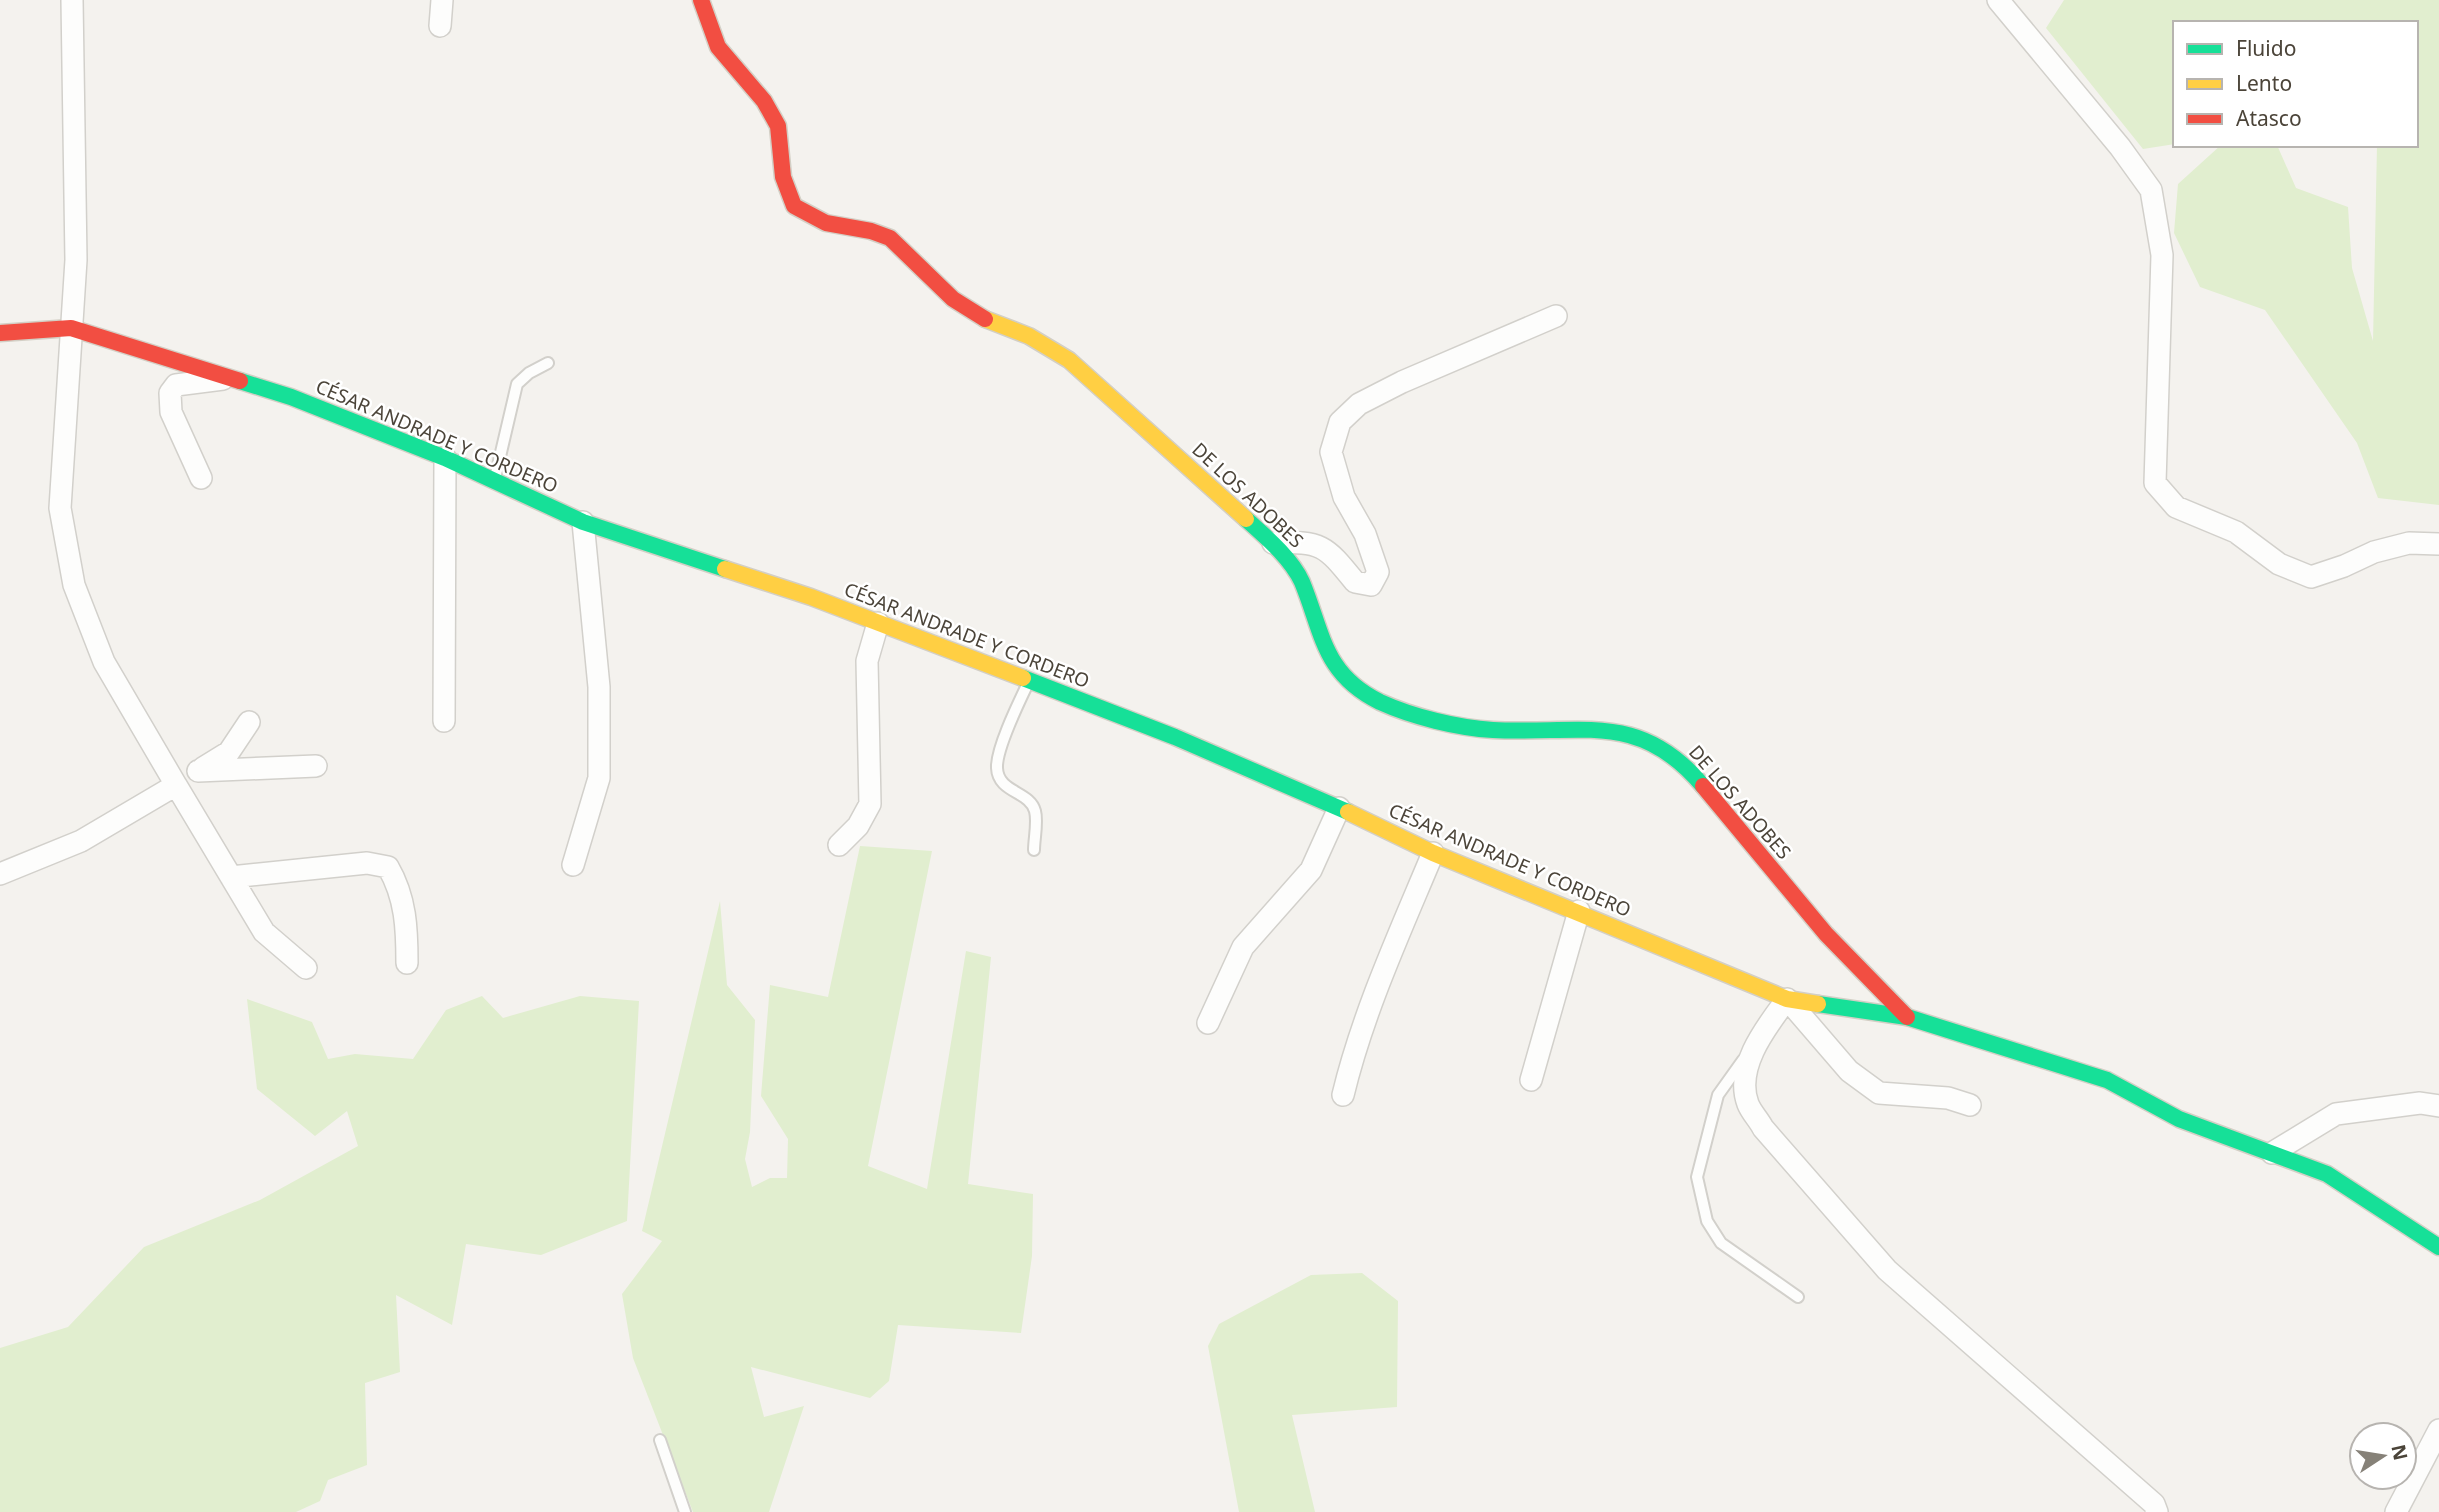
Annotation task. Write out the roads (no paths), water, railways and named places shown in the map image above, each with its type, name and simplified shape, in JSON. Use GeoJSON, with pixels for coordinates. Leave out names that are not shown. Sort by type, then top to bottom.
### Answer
{"type":"FeatureCollection","features":[{"type":"Feature","properties":{"kind":"street"},"geometry":{"type":"LineString","coordinates":[[72,0],[76,260],[60,508],[74,585],[104,662],[264,932],[306,968]]}},
{"type":"Feature","properties":{"kind":"street"},"geometry":{"type":"LineString","coordinates":[[440,26],[442,0]]}},
{"type":"Feature","properties":{"kind":"street","name":"DE LOS ADOBES"},"geometry":{"type":"LineString","coordinates":[[701,0],[718,47],[764,101],[778,126],[783,177],[794,206],[826,223],[871,231],[890,239],[953,299],[992,323],[1029,336],[1069,360],[1273,543],[1301,580],[1319,637],[1332,661],[1353,685],[1381,702],[1439,720],[1492,730],[1603,728],[1638,737],[1670,754],[1698,780],[1826,934],[1907,1017]]}},
{"type":"Feature","properties":{"kind":"street"},"geometry":{"type":"LineString","coordinates":[[1998,0],[2120,147],[2151,190],[2162,255],[2155,483],[2176,507],[2236,532],[2278,564],[2311,577],[2344,566],[2374,551],[2409,543],[2439,544]]}},
{"type":"Feature","properties":{"kind":"street"},"geometry":{"type":"LineString","coordinates":[[1273,543],[1308,542],[1331,552],[1355,582],[1371,585],[1378,572],[1374,557],[1344,497],[1331,452],[1340,422],[1359,404],[1402,382],[1556,316]]}},
{"type":"Feature","properties":{"kind":"street","name":"CÉSAR ANDRADE Y CORDERO"},"geometry":{"type":"LineString","coordinates":[[0,333],[71,328],[291,397],[445,458],[583,522],[811,597],[1175,737],[1339,807],[1433,853],[1787,999],[1907,1017],[2107,1080],[2179,1119],[2327,1174],[2439,1247]]}},
{"type":"Feature","properties":{"kind":"street"},"geometry":{"type":"LineString","coordinates":[[201,478],[171,412],[170,393],[176,385],[232,379]]}},
{"type":"Feature","properties":{"kind":"street"},"geometry":{"type":"LineString","coordinates":[[444,722],[445,458]]}},
{"type":"Feature","properties":{"kind":"street"},"geometry":{"type":"LineString","coordinates":[[573,865],[599,778],[599,687],[583,522]]}},
{"type":"Feature","properties":{"kind":"street"},"geometry":{"type":"LineString","coordinates":[[839,845],[858,826],[870,804],[867,662],[878,623]]}},
{"type":"Feature","properties":{"kind":"street"},"geometry":{"type":"LineString","coordinates":[[198,771],[229,752],[249,722]]}},
{"type":"Feature","properties":{"kind":"street"},"geometry":{"type":"LineString","coordinates":[[0,874],[82,841],[171,777],[198,771],[316,766]]}},
{"type":"Feature","properties":{"kind":"street"},"geometry":{"type":"LineString","coordinates":[[1208,1023],[1243,947],[1311,870],[1339,807]]}},
{"type":"Feature","properties":{"kind":"street"},"geometry":{"type":"LineString","coordinates":[[1343,1095],[1350,1064],[1390,956],[1433,853]]}},
{"type":"Feature","properties":{"kind":"street"},"geometry":{"type":"LineString","coordinates":[[231,877],[367,863],[388,867],[398,884],[407,922],[407,963]]}},
{"type":"Feature","properties":{"kind":"street"},"geometry":{"type":"LineString","coordinates":[[1531,1080],[1579,911]]}},
{"type":"Feature","properties":{"kind":"street"},"geometry":{"type":"LineString","coordinates":[[1970,1105],[1948,1098],[1879,1093],[1849,1070],[1787,999],[1759,1037],[1745,1078],[1748,1103],[1763,1128],[1887,1270],[2154,1504],[2157,1512]]}},
{"type":"Feature","properties":{"kind":"street"},"geometry":{"type":"LineString","coordinates":[[2272,1153],[2336,1114],[2420,1103],[2439,1106]]}},
{"type":"Feature","properties":{"kind":"street"},"geometry":{"type":"LineString","coordinates":[[2396,1512],[2439,1430]]}},
{"type":"Feature","properties":{"kind":"lane"},"geometry":{"type":"LineString","coordinates":[[495,481],[517,384],[529,373],[548,363]]}},
{"type":"Feature","properties":{"kind":"lane"},"geometry":{"type":"LineString","coordinates":[[1029,681],[1007,731],[997,768],[1004,786],[1028,801],[1035,811],[1034,850]]}},
{"type":"Feature","properties":{"kind":"lane"},"geometry":{"type":"LineString","coordinates":[[1759,1037],[1718,1095],[1697,1177],[1707,1221],[1721,1242],[1798,1297]]}},
{"type":"Feature","properties":{"kind":"lane"},"geometry":{"type":"LineString","coordinates":[[660,1440],[685,1512]]}}]}
